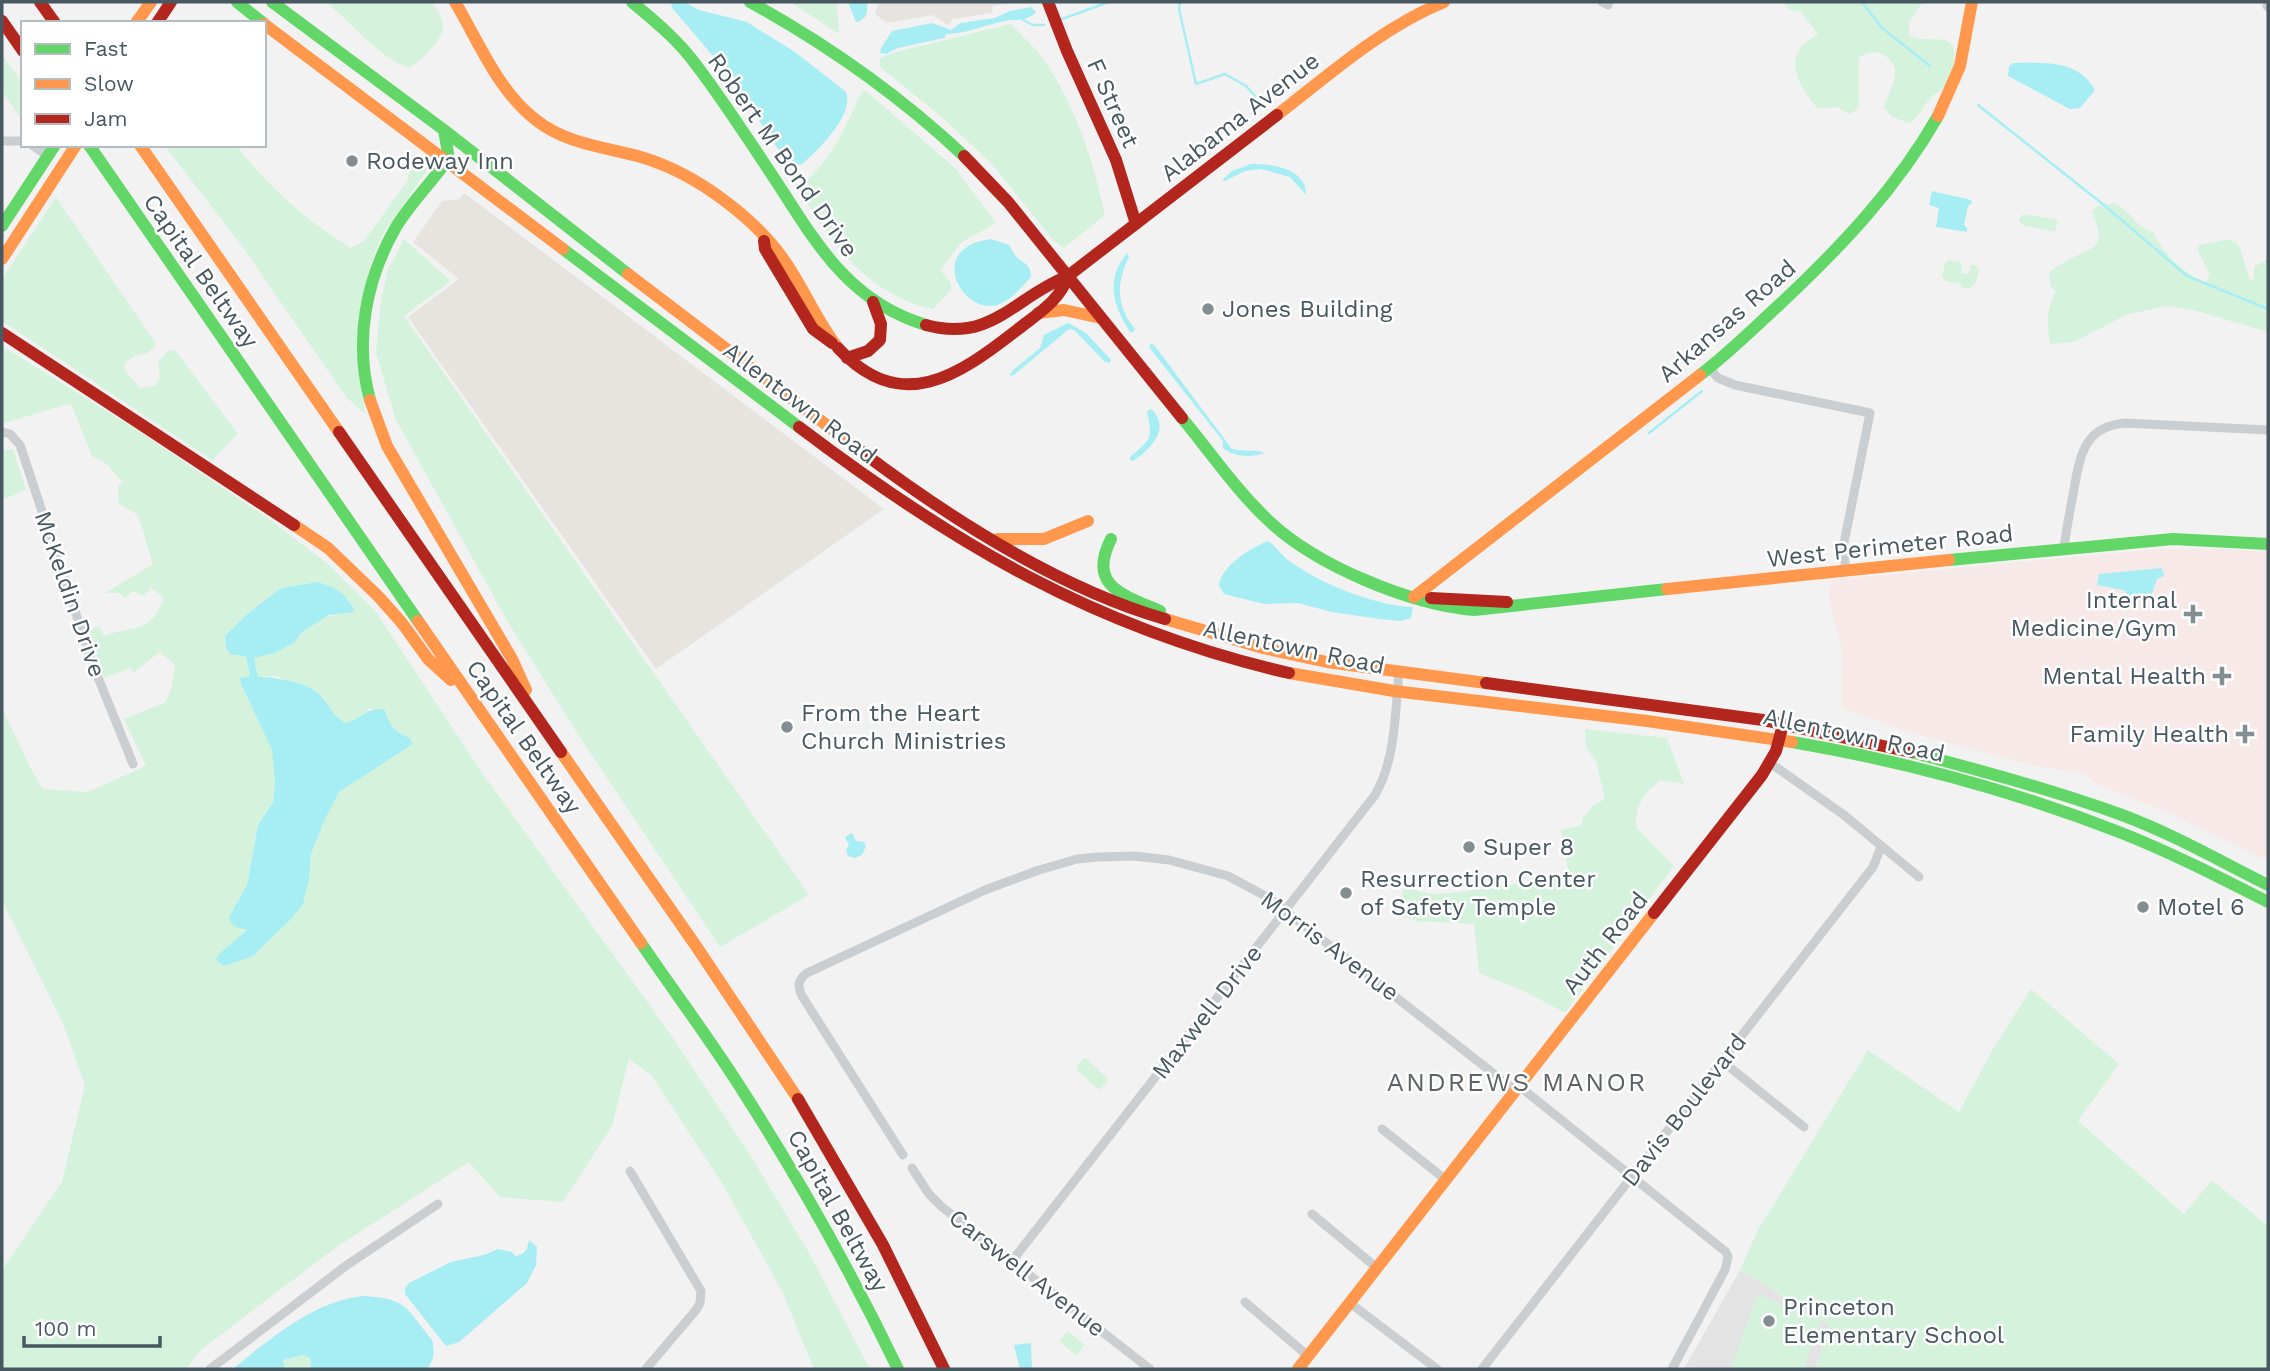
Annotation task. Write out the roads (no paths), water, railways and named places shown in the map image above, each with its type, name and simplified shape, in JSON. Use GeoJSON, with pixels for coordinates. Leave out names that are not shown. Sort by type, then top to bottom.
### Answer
{"type":"FeatureCollection","features":[{"type":"Feature","properties":{"kind":"main road"},"geometry":{"type":"LineString","coordinates":[[40,2],[54,21]]}},
{"type":"Feature","properties":{"kind":"main road"},"geometry":{"type":"LineString","coordinates":[[137,21],[150,2]]}},
{"type":"Feature","properties":{"kind":"main road"},"geometry":{"type":"LineString","coordinates":[[158,21],[168,6],[178,2]]}},
{"type":"Feature","properties":{"kind":"main road","name":"Allentown Road"},"geometry":{"type":"LineString","coordinates":[[237,2],[261,21]]}},
{"type":"Feature","properties":{"kind":"main road","name":"Allentown Road"},"geometry":{"type":"LineString","coordinates":[[272,2],[444,130],[599,252],[886,470],[965,523],[1069,583],[1133,610],[1292,655],[1783,724],[1888,746],[2040,788],[2152,828],[2268,885]]}},
{"type":"Feature","properties":{"kind":"main road"},"geometry":{"type":"LineString","coordinates":[[455,2],[512,97],[534,119],[571,141],[629,154],[674,170],[724,200],[784,260],[836,346],[847,358],[875,378],[905,385],[948,378],[978,361],[1061,294],[1068,275],[995,187],[939,134],[871,77],[841,56],[750,2]]}},
{"type":"Feature","properties":{"kind":"main road","name":"Robert M Bond Drive"},"geometry":{"type":"LineString","coordinates":[[632,2],[657,22],[686,52],[774,177],[826,260],[873,302],[923,325],[942,330],[965,330],[1002,318],[1050,281],[1068,275]]}},
{"type":"Feature","properties":{"kind":"main road","name":"F Street"},"geometry":{"type":"LineString","coordinates":[[1048,2],[1116,160],[1136,224]]}},
{"type":"Feature","properties":{"kind":"main road","name":"Alabama Avenue"},"geometry":{"type":"LineString","coordinates":[[1068,275],[1386,31],[1417,13],[1444,2]]}},
{"type":"Feature","properties":{"kind":"main road","name":"Arkansas Road"},"geometry":{"type":"LineString","coordinates":[[1413,597],[1709,368],[1807,279],[1857,227],[1904,171],[1929,133],[1954,84],[1967,36],[1972,2]]}},
{"type":"Feature","properties":{"kind":"main road"},"geometry":{"type":"LineString","coordinates":[[2,21],[21,48]]}},
{"type":"Feature","properties":{"kind":"main road","name":"Allentown Road"},"geometry":{"type":"LineString","coordinates":[[266,25],[874,484],[1034,582],[1100,614],[1198,650],[1277,670],[1397,690],[1780,739],[1924,771],[2054,807],[2169,852],[2268,902]]}},
{"type":"Feature","properties":{"kind":"main road"},"geometry":{"type":"LineString","coordinates":[[444,130],[448,153],[446,163],[397,226],[377,264],[363,321],[363,373],[372,411],[387,446],[512,659],[541,725]]}},
{"type":"Feature","properties":{"kind":"main road"},"geometry":{"type":"LineString","coordinates":[[2,259],[75,147]]}},
{"type":"Feature","properties":{"kind":"main road","name":"Capital Beltway"},"geometry":{"type":"LineString","coordinates":[[141,147],[696,946],[787,1082],[883,1245],[944,1369]]}},
{"type":"Feature","properties":{"kind":"main road","name":"Capital Beltway"},"geometry":{"type":"LineString","coordinates":[[90,148],[757,1112],[840,1253],[898,1369]]}},
{"type":"Feature","properties":{"kind":"main road"},"geometry":{"type":"LineString","coordinates":[[2,226],[52,151]]}},
{"type":"Feature","properties":{"kind":"main road","name":"West Perimeter Road"},"geometry":{"type":"LineString","coordinates":[[1068,275],[1256,509],[1284,533],[1336,566],[1413,597],[1501,601],[1516,605],[2064,548],[2174,540],[2268,544]]}},
{"type":"Feature","properties":{"kind":"main road"},"geometry":{"type":"LineString","coordinates":[[847,358],[867,354],[877,345],[881,327],[873,302]]}},
{"type":"Feature","properties":{"kind":"main road"},"geometry":{"type":"LineString","coordinates":[[1038,313],[1064,310],[1101,318]]}},
{"type":"Feature","properties":{"kind":"main road"},"geometry":{"type":"LineString","coordinates":[[2,334],[328,548],[367,584],[402,623],[428,659],[476,705]]}},
{"type":"Feature","properties":{"kind":"main road"},"geometry":{"type":"LineString","coordinates":[[993,539],[1044,539],[1088,521]]}},
{"type":"Feature","properties":{"kind":"main road"},"geometry":{"type":"LineString","coordinates":[[1111,539],[1105,549],[1102,569],[1110,587],[1205,631]]}},
{"type":"Feature","properties":{"kind":"main road","name":"Auth Road"},"geometry":{"type":"LineString","coordinates":[[1298,1369],[1770,763],[1783,724]]}},
{"type":"Feature","properties":{"kind":"street"},"geometry":{"type":"LineString","coordinates":[[2,141],[21,141]]}},
{"type":"Feature","properties":{"kind":"street"},"geometry":{"type":"LineString","coordinates":[[1709,368],[1718,378],[1735,385],[1870,413],[1843,548],[1846,570]]}},
{"type":"Feature","properties":{"kind":"street"},"geometry":{"type":"LineString","coordinates":[[2064,548],[2080,455],[2092,437],[2105,427],[2125,423],[2268,430]]}},
{"type":"Feature","properties":{"kind":"street","name":"McKeldin Drive"},"geometry":{"type":"LineString","coordinates":[[2,432],[10,434],[20,445],[93,665],[133,764]]}},
{"type":"Feature","properties":{"kind":"street","name":"Maxwell Drive"},"geometry":{"type":"LineString","coordinates":[[1012,1261],[1370,803],[1380,786],[1390,748],[1399,672]]}},
{"type":"Feature","properties":{"kind":"street"},"geometry":{"type":"LineString","coordinates":[[1770,763],[1825,801],[1919,877]]}},
{"type":"Feature","properties":{"kind":"street","name":"Davis Boulevard"},"geometry":{"type":"LineString","coordinates":[[1482,1369],[1873,867],[1881,847]]}},
{"type":"Feature","properties":{"kind":"street","name":"Morris Avenue"},"geometry":{"type":"LineString","coordinates":[[903,1155],[802,996],[799,983],[807,973],[994,887],[1077,859],[1134,856],[1191,864],[1244,883],[1286,909],[1726,1252],[1728,1257],[1725,1270],[1672,1369]]}},
{"type":"Feature","properties":{"kind":"street"},"geometry":{"type":"LineString","coordinates":[[1722,1061],[1804,1127]]}},
{"type":"Feature","properties":{"kind":"street"},"geometry":{"type":"LineString","coordinates":[[1382,1129],[1446,1180]]}},
{"type":"Feature","properties":{"kind":"street","name":"Carswell Avenue"},"geometry":{"type":"LineString","coordinates":[[912,1168],[932,1198],[1150,1369]]}},
{"type":"Feature","properties":{"kind":"street"},"geometry":{"type":"LineString","coordinates":[[630,1171],[701,1291],[700,1303],[673,1340],[646,1369]]}},
{"type":"Feature","properties":{"kind":"street"},"geometry":{"type":"LineString","coordinates":[[210,1369],[347,1265],[438,1204]]}},
{"type":"Feature","properties":{"kind":"street"},"geometry":{"type":"LineString","coordinates":[[1312,1214],[1377,1268]]}},
{"type":"Feature","properties":{"kind":"street"},"geometry":{"type":"LineString","coordinates":[[1245,1301],[1308,1356]]}},
{"type":"Feature","properties":{"kind":"street"},"geometry":{"type":"LineString","coordinates":[[1350,1303],[1437,1369]]}},
{"type":"Feature","properties":{"kind":"water"},"geometry":{"type":"Polygon","coordinates":[[[671,2],[684,2],[699,10],[747,22],[795,52],[846,92],[845,111],[840,122],[825,142],[801,165],[791,164],[784,156],[733,82],[672,8],[671,2]]]}},
{"type":"Feature","properties":{"kind":"water"},"geometry":{"type":"Polygon","coordinates":[[[848,2],[867,2],[865,17],[856,22],[848,2]]]}},
{"type":"Feature","properties":{"kind":"water"},"geometry":{"type":"Polygon","coordinates":[[[1031,7],[1036,12],[1025,19],[946,34],[944,38],[898,48],[886,54],[880,53],[892,31],[932,23],[951,30],[961,23],[995,18],[1010,11],[1031,7]]]}},
{"type":"Feature","properties":{"kind":"water"},"geometry":{"type":"Polygon","coordinates":[[[2013,63],[2048,63],[2069,68],[2088,80],[2095,90],[2080,108],[2070,109],[2008,76],[2009,66],[2013,63]]]}},
{"type":"Feature","properties":{"kind":"water"},"geometry":{"type":"Polygon","coordinates":[[[1251,164],[1268,165],[1294,173],[1305,186],[1306,195],[1290,177],[1261,169],[1245,171],[1222,180],[1232,171],[1251,164]]]}},
{"type":"Feature","properties":{"kind":"water"},"geometry":{"type":"Polygon","coordinates":[[[1932,191],[1971,200],[1964,225],[1967,232],[1936,227],[1939,208],[1929,205],[1932,191]]]}},
{"type":"Feature","properties":{"kind":"water"},"geometry":{"type":"Polygon","coordinates":[[[991,239],[1009,245],[1015,255],[1028,266],[1031,277],[1007,300],[997,305],[984,305],[972,300],[962,291],[954,266],[959,255],[971,245],[991,239]]]}},
{"type":"Feature","properties":{"kind":"water"},"geometry":{"type":"Polygon","coordinates":[[[1127,253],[1129,257],[1122,276],[1120,294],[1124,312],[1135,329],[1133,332],[1130,332],[1119,312],[1114,293],[1116,273],[1127,253]]]}},
{"type":"Feature","properties":{"kind":"water"},"geometry":{"type":"Polygon","coordinates":[[[1068,323],[1086,333],[1111,360],[1110,363],[1105,362],[1074,330],[1069,329],[1014,375],[1009,376],[1040,348],[1044,335],[1068,323]]]}},
{"type":"Feature","properties":{"kind":"water"},"geometry":{"type":"Polygon","coordinates":[[[1151,343],[1232,449],[1264,453],[1243,456],[1223,448],[1223,441],[1149,347],[1151,343]]]}},
{"type":"Feature","properties":{"kind":"water"},"geometry":{"type":"Polygon","coordinates":[[[1151,409],[1157,416],[1159,431],[1152,445],[1133,461],[1130,460],[1149,437],[1147,411],[1151,409]]]}},
{"type":"Feature","properties":{"kind":"water"},"geometry":{"type":"Polygon","coordinates":[[[1268,541],[1300,569],[1331,585],[1365,598],[1413,607],[1411,618],[1401,621],[1380,619],[1332,612],[1298,603],[1264,604],[1224,594],[1219,585],[1225,571],[1246,553],[1268,541]]]}},
{"type":"Feature","properties":{"kind":"water"},"geometry":{"type":"Polygon","coordinates":[[[2162,568],[2164,576],[2157,579],[2150,599],[2134,601],[2123,590],[2097,585],[2099,574],[2162,568]]]}},
{"type":"Feature","properties":{"kind":"water"},"geometry":{"type":"Polygon","coordinates":[[[317,582],[340,592],[355,612],[329,615],[302,632],[294,643],[275,653],[254,658],[258,677],[284,679],[311,688],[324,699],[335,715],[346,723],[374,709],[385,710],[393,728],[410,738],[413,744],[339,792],[311,854],[303,904],[253,956],[224,966],[216,960],[219,954],[247,930],[233,925],[229,917],[247,885],[258,825],[273,802],[275,782],[272,750],[241,684],[240,678],[250,676],[246,656],[230,654],[225,636],[246,615],[281,588],[317,582]]]}},
{"type":"Feature","properties":{"kind":"water"},"geometry":{"type":"Polygon","coordinates":[[[852,833],[856,841],[864,842],[866,846],[862,855],[855,858],[848,856],[846,850],[849,845],[845,837],[852,833]]]}},
{"type":"Feature","properties":{"kind":"water"},"geometry":{"type":"Polygon","coordinates":[[[529,1240],[537,1247],[536,1265],[527,1283],[459,1342],[446,1346],[405,1294],[409,1283],[451,1262],[498,1249],[519,1255],[525,1251],[529,1240]]]}},
{"type":"Feature","properties":{"kind":"water"},"geometry":{"type":"Polygon","coordinates":[[[363,1296],[389,1299],[410,1313],[432,1340],[433,1356],[427,1369],[311,1369],[310,1358],[303,1355],[283,1360],[285,1369],[233,1369],[277,1334],[310,1313],[345,1299],[363,1296]]]}},
{"type":"Feature","properties":{"kind":"water"},"geometry":{"type":"Polygon","coordinates":[[[1031,1343],[1032,1369],[1020,1369],[1014,1345],[1031,1343]]]}},
{"type":"Feature","properties":{"kind":"waterway"},"geometry":{"type":"LineString","coordinates":[[1062,19],[1109,2]]}},
{"type":"Feature","properties":{"kind":"waterway"},"geometry":{"type":"LineString","coordinates":[[1180,2],[1179,9],[1196,84],[1225,74],[1246,86],[1255,96]]}},
{"type":"Feature","properties":{"kind":"waterway"},"geometry":{"type":"LineString","coordinates":[[1862,2],[1881,27],[1930,66]]}},
{"type":"Feature","properties":{"kind":"waterway"},"geometry":{"type":"LineString","coordinates":[[1023,20],[1033,25],[1044,25]]}},
{"type":"Feature","properties":{"kind":"waterway"},"geometry":{"type":"LineString","coordinates":[[1978,105],[2104,205],[2187,276],[2268,309]]}},
{"type":"Feature","properties":{"kind":"waterway"},"geometry":{"type":"LineString","coordinates":[[1649,433],[1702,391]]}},
{"type":"Feature","properties":{"kind":"place","name":"Rodeway Inn"},"geometry":{"type":"Point","coordinates":[352,161]}},
{"type":"Feature","properties":{"kind":"place","name":"Jones Building"},"geometry":{"type":"Point","coordinates":[1208,309]}},
{"type":"Feature","properties":{"kind":"place","name":"Internal Medicine/Gym"},"geometry":{"type":"Point","coordinates":[2193,614]}},
{"type":"Feature","properties":{"kind":"place","name":"Mental Health"},"geometry":{"type":"Point","coordinates":[2222,676]}},
{"type":"Feature","properties":{"kind":"place","name":"From the Heart Church Ministries"},"geometry":{"type":"Point","coordinates":[787,727]}},
{"type":"Feature","properties":{"kind":"place","name":"Family Health"},"geometry":{"type":"Point","coordinates":[2245,734]}},
{"type":"Feature","properties":{"kind":"place","name":"Super 8"},"geometry":{"type":"Point","coordinates":[1469,847]}},
{"type":"Feature","properties":{"kind":"place","name":"Resurrection Center of Safety Temple"},"geometry":{"type":"Point","coordinates":[1346,893]}},
{"type":"Feature","properties":{"kind":"place","name":"Motel 6"},"geometry":{"type":"Point","coordinates":[2143,907]}},
{"type":"Feature","properties":{"kind":"place","name":"Princeton Elementary School"},"geometry":{"type":"Point","coordinates":[1769,1321]}},
{"type":"Feature","properties":{"kind":"district","name":"ANDREWS MANOR"},"geometry":{"type":"Point","coordinates":[1517,1082]}}]}
